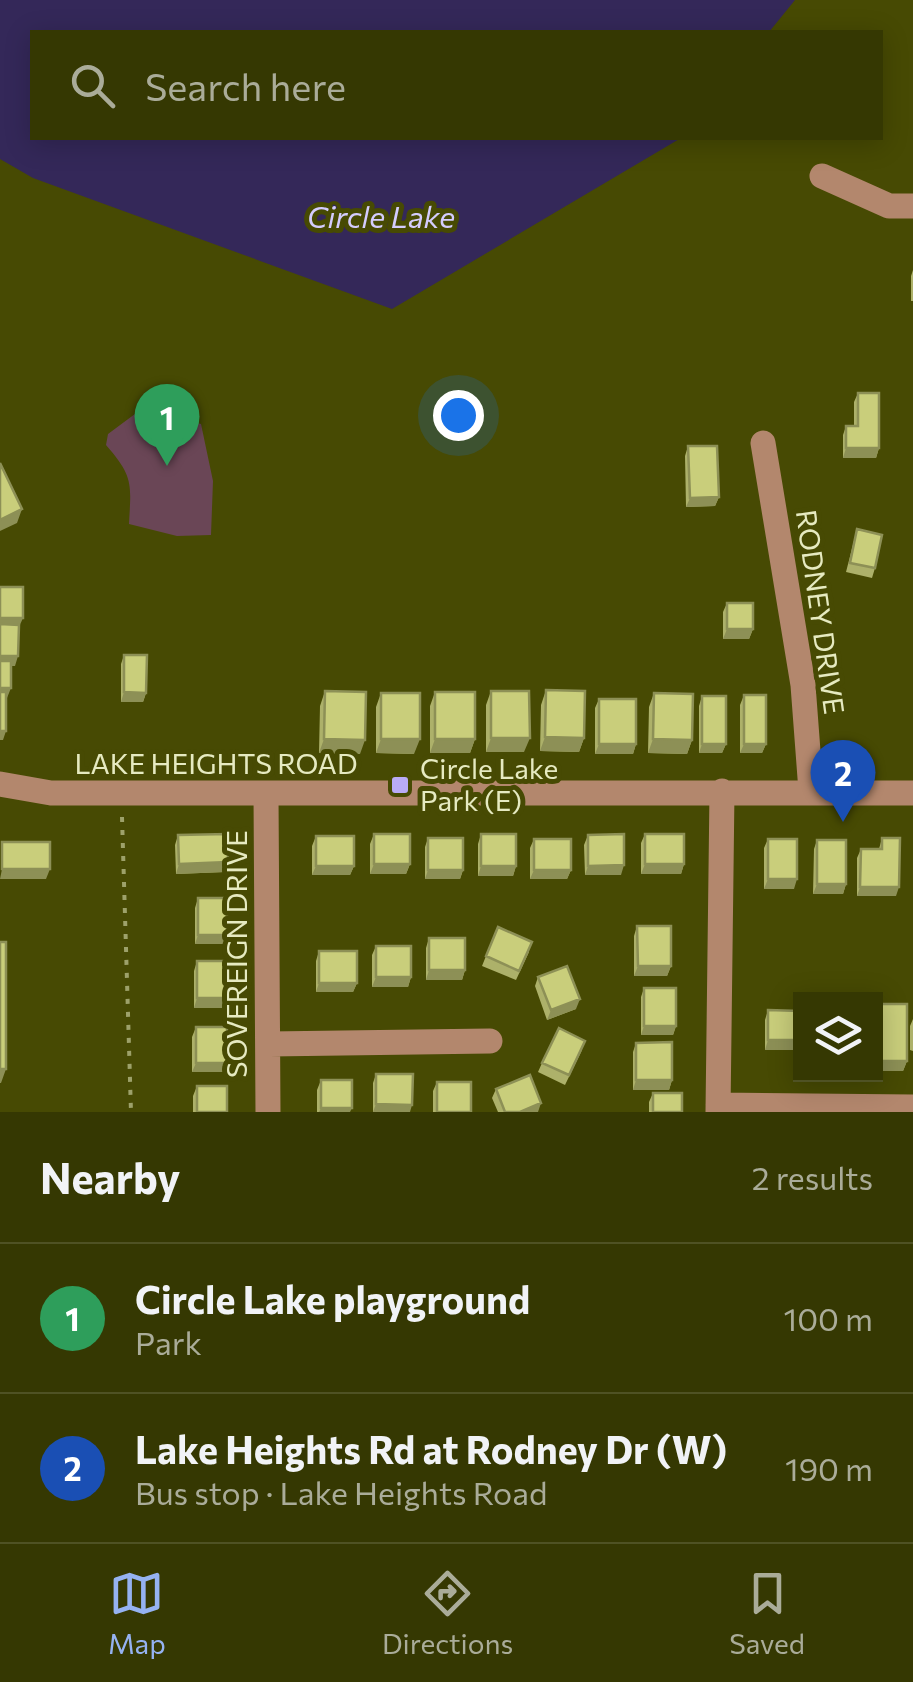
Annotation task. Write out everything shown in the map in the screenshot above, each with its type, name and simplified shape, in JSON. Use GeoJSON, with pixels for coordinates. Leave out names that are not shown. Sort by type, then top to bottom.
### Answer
{"type":"FeatureCollection","features":[{"type":"Feature","properties":{"kind":"street"},"geometry":{"type":"LineString","coordinates":[[822,176],[889,206],[913,206]]}},
{"type":"Feature","properties":{"kind":"street","name":"RODNEY DRIVE"},"geometry":{"type":"LineString","coordinates":[[764,444],[803,684],[811,791]]}},
{"type":"Feature","properties":{"kind":"street","name":"LAKE HEIGHTS ROAD"},"geometry":{"type":"LineString","coordinates":[[0,784],[51,793],[266,795],[913,792]]}},
{"type":"Feature","properties":{"kind":"street"},"geometry":{"type":"LineString","coordinates":[[722,791],[718,1109],[913,1107]]}},
{"type":"Feature","properties":{"kind":"street","name":"SOVEREIGN DRIVE"},"geometry":{"type":"LineString","coordinates":[[266,795],[268,1112]]}},
{"type":"Feature","properties":{"kind":"street"},"geometry":{"type":"LineString","coordinates":[[269,1044],[490,1041]]}},
{"type":"Feature","properties":{"kind":"path"},"geometry":{"type":"LineString","coordinates":[[121,792],[131,1112]]}},
{"type":"Feature","properties":{"kind":"shaded area"},"geometry":{"type":"Polygon","coordinates":[[[143,408],[201,424],[213,481],[211,535],[177,536],[129,524],[129,482],[122,465],[106,445],[108,434],[143,408]]]}},
{"type":"Feature","properties":{"kind":"water","name":"Circle Lake"},"geometry":{"type":"Polygon","coordinates":[[[0,0],[795,0],[771,30],[30,30],[30,140],[678,140],[392,309],[33,178],[0,159],[0,0]]]}},
{"type":"Feature","properties":{"kind":"building"},"geometry":{"type":"Polygon","coordinates":[[[858,393],[879,393],[879,448],[846,448],[846,426],[858,426],[858,393]]]}},
{"type":"Feature","properties":{"kind":"building"},"geometry":{"type":"Polygon","coordinates":[[[688,446],[717,446],[719,497],[690,498],[688,446]]]}},
{"type":"Feature","properties":{"kind":"building"},"geometry":{"type":"Polygon","coordinates":[[[0,463],[22,509],[0,520],[0,463]]]}},
{"type":"Feature","properties":{"kind":"building"},"geometry":{"type":"Polygon","coordinates":[[[857,529],[882,535],[875,568],[850,563],[857,529]]]}},
{"type":"Feature","properties":{"kind":"building"},"geometry":{"type":"Polygon","coordinates":[[[0,587],[23,587],[23,618],[0,618],[0,587]]]}},
{"type":"Feature","properties":{"kind":"building"},"geometry":{"type":"Polygon","coordinates":[[[727,603],[753,603],[753,629],[727,629],[727,603]]]}},
{"type":"Feature","properties":{"kind":"building"},"geometry":{"type":"Polygon","coordinates":[[[0,624],[19,625],[18,656],[0,656],[0,624]]]}},
{"type":"Feature","properties":{"kind":"building"},"geometry":{"type":"Polygon","coordinates":[[[124,655],[147,655],[146,693],[124,692],[124,655]]]}},
{"type":"Feature","properties":{"kind":"building"},"geometry":{"type":"Polygon","coordinates":[[[0,661],[11,661],[11,688],[0,688],[0,661]]]}},
{"type":"Feature","properties":{"kind":"building"},"geometry":{"type":"Polygon","coordinates":[[[546,690],[585,691],[584,738],[545,737],[546,690]]]}},
{"type":"Feature","properties":{"kind":"building"},"geometry":{"type":"Polygon","coordinates":[[[325,691],[366,692],[365,740],[324,739],[325,691]]]}},
{"type":"Feature","properties":{"kind":"building"},"geometry":{"type":"Polygon","coordinates":[[[491,691],[529,691],[530,738],[491,738],[491,691]]]}},
{"type":"Feature","properties":{"kind":"building"},"geometry":{"type":"Polygon","coordinates":[[[0,692],[6,692],[6,731],[0,731],[0,692]]]}},
{"type":"Feature","properties":{"kind":"building"},"geometry":{"type":"Polygon","coordinates":[[[435,692],[475,692],[475,739],[435,739],[435,692]]]}},
{"type":"Feature","properties":{"kind":"building"},"geometry":{"type":"Polygon","coordinates":[[[381,693],[420,693],[420,739],[381,739],[381,693]]]}},
{"type":"Feature","properties":{"kind":"building"},"geometry":{"type":"Polygon","coordinates":[[[654,693],[693,694],[692,740],[653,739],[654,693]]]}},
{"type":"Feature","properties":{"kind":"building"},"geometry":{"type":"Polygon","coordinates":[[[744,695],[766,695],[766,744],[744,744],[744,695]]]}},
{"type":"Feature","properties":{"kind":"building"},"geometry":{"type":"Polygon","coordinates":[[[702,696],[726,696],[726,744],[702,744],[702,696]]]}},
{"type":"Feature","properties":{"kind":"building"},"geometry":{"type":"Polygon","coordinates":[[[599,699],[636,699],[636,744],[599,744],[599,699]]]}},
{"type":"Feature","properties":{"kind":"building"},"geometry":{"type":"Polygon","coordinates":[[[228,834],[228,862],[179,864],[178,835],[228,834]]]}},
{"type":"Feature","properties":{"kind":"building"},"geometry":{"type":"Polygon","coordinates":[[[374,834],[410,834],[410,864],[374,864],[374,834]]]}},
{"type":"Feature","properties":{"kind":"building"},"geometry":{"type":"Polygon","coordinates":[[[481,834],[516,834],[516,866],[481,866],[481,834]]]}},
{"type":"Feature","properties":{"kind":"building"},"geometry":{"type":"Polygon","coordinates":[[[624,834],[624,865],[588,866],[588,835],[624,834]]]}},
{"type":"Feature","properties":{"kind":"building"},"geometry":{"type":"Polygon","coordinates":[[[645,834],[684,834],[684,864],[645,864],[645,834]]]}},
{"type":"Feature","properties":{"kind":"building"},"geometry":{"type":"Polygon","coordinates":[[[316,836],[354,836],[354,866],[316,866],[316,836]]]}},
{"type":"Feature","properties":{"kind":"building"},"geometry":{"type":"Polygon","coordinates":[[[428,838],[463,838],[463,870],[428,870],[428,838]]]}},
{"type":"Feature","properties":{"kind":"building"},"geometry":{"type":"Polygon","coordinates":[[[882,838],[900,838],[899,887],[860,887],[861,849],[882,849],[882,838]]]}},
{"type":"Feature","properties":{"kind":"building"},"geometry":{"type":"Polygon","coordinates":[[[534,839],[571,839],[571,870],[534,870],[534,839]]]}},
{"type":"Feature","properties":{"kind":"building"},"geometry":{"type":"Polygon","coordinates":[[[768,839],[797,839],[797,879],[768,879],[768,839]]]}},
{"type":"Feature","properties":{"kind":"building"},"geometry":{"type":"Polygon","coordinates":[[[817,840],[846,840],[846,884],[817,884],[817,840]]]}},
{"type":"Feature","properties":{"kind":"building"},"geometry":{"type":"Polygon","coordinates":[[[2,842],[50,842],[50,869],[2,869],[2,842]]]}},
{"type":"Feature","properties":{"kind":"building"},"geometry":{"type":"Polygon","coordinates":[[[198,898],[227,898],[227,935],[198,935],[198,898]]]}},
{"type":"Feature","properties":{"kind":"building"},"geometry":{"type":"Polygon","coordinates":[[[637,926],[671,926],[671,966],[638,966],[637,926]]]}},
{"type":"Feature","properties":{"kind":"building"},"geometry":{"type":"Polygon","coordinates":[[[498,927],[532,942],[519,971],[486,956],[498,927]]]}},
{"type":"Feature","properties":{"kind":"building"},"geometry":{"type":"Polygon","coordinates":[[[429,938],[465,938],[465,970],[429,970],[429,938]]]}},
{"type":"Feature","properties":{"kind":"building"},"geometry":{"type":"Polygon","coordinates":[[[0,942],[6,942],[6,1069],[0,1069],[0,942]]]}},
{"type":"Feature","properties":{"kind":"building"},"geometry":{"type":"Polygon","coordinates":[[[376,946],[411,946],[411,977],[376,977],[376,946]]]}},
{"type":"Feature","properties":{"kind":"building"},"geometry":{"type":"Polygon","coordinates":[[[319,951],[357,951],[357,983],[319,983],[319,951]]]}},
{"type":"Feature","properties":{"kind":"building"},"geometry":{"type":"Polygon","coordinates":[[[197,961],[226,961],[226,998],[197,998],[197,961]]]}},
{"type":"Feature","properties":{"kind":"building"},"geometry":{"type":"Polygon","coordinates":[[[567,966],[580,999],[551,1010],[538,977],[567,966]]]}},
{"type":"Feature","properties":{"kind":"building"},"geometry":{"type":"Polygon","coordinates":[[[644,988],[676,988],[676,1026],[644,1026],[644,988]]]}},
{"type":"Feature","properties":{"kind":"building"},"geometry":{"type":"Polygon","coordinates":[[[883,1004],[907,1004],[907,1061],[883,1061],[883,1004]]]}},
{"type":"Feature","properties":{"kind":"building"},"geometry":{"type":"Polygon","coordinates":[[[768,1010],[793,1011],[793,1040],[768,1040],[768,1010]]]}},
{"type":"Feature","properties":{"kind":"building"},"geometry":{"type":"Polygon","coordinates":[[[196,1027],[227,1027],[227,1063],[196,1063],[196,1027]]]}},
{"type":"Feature","properties":{"kind":"building"},"geometry":{"type":"Polygon","coordinates":[[[559,1028],[585,1041],[569,1075],[542,1063],[559,1028]]]}},
{"type":"Feature","properties":{"kind":"building"},"geometry":{"type":"Polygon","coordinates":[[[672,1042],[672,1080],[636,1080],[636,1043],[672,1042]]]}},
{"type":"Feature","properties":{"kind":"building"},"geometry":{"type":"Polygon","coordinates":[[[376,1074],[413,1074],[412,1105],[376,1104],[376,1074]]]}},
{"type":"Feature","properties":{"kind":"building"},"geometry":{"type":"Polygon","coordinates":[[[530,1075],[541,1103],[520,1112],[505,1112],[496,1089],[530,1075]]]}},
{"type":"Feature","properties":{"kind":"building"},"geometry":{"type":"Polygon","coordinates":[[[321,1080],[352,1080],[352,1108],[321,1108],[321,1080]]]}},
{"type":"Feature","properties":{"kind":"building"},"geometry":{"type":"Polygon","coordinates":[[[437,1082],[471,1082],[471,1112],[437,1112],[437,1082]]]}},
{"type":"Feature","properties":{"kind":"building"},"geometry":{"type":"Polygon","coordinates":[[[197,1086],[227,1086],[227,1112],[197,1112],[197,1086]]]}},
{"type":"Feature","properties":{"kind":"building"},"geometry":{"type":"Polygon","coordinates":[[[653,1093],[682,1093],[682,1112],[653,1112],[653,1093]]]}},
{"type":"Feature","properties":{"kind":"place","name":"Circle Lake playground"},"geometry":{"type":"Point","coordinates":[167,466]}},
{"type":"Feature","properties":{"kind":"place","name":"Circle Lake Park (E)"},"geometry":{"type":"Point","coordinates":[400,785]}},
{"type":"Feature","properties":{"kind":"place","name":"Lake Heights Rd at Rodney Dr (W)"},"geometry":{"type":"Point","coordinates":[843,822]}}]}
